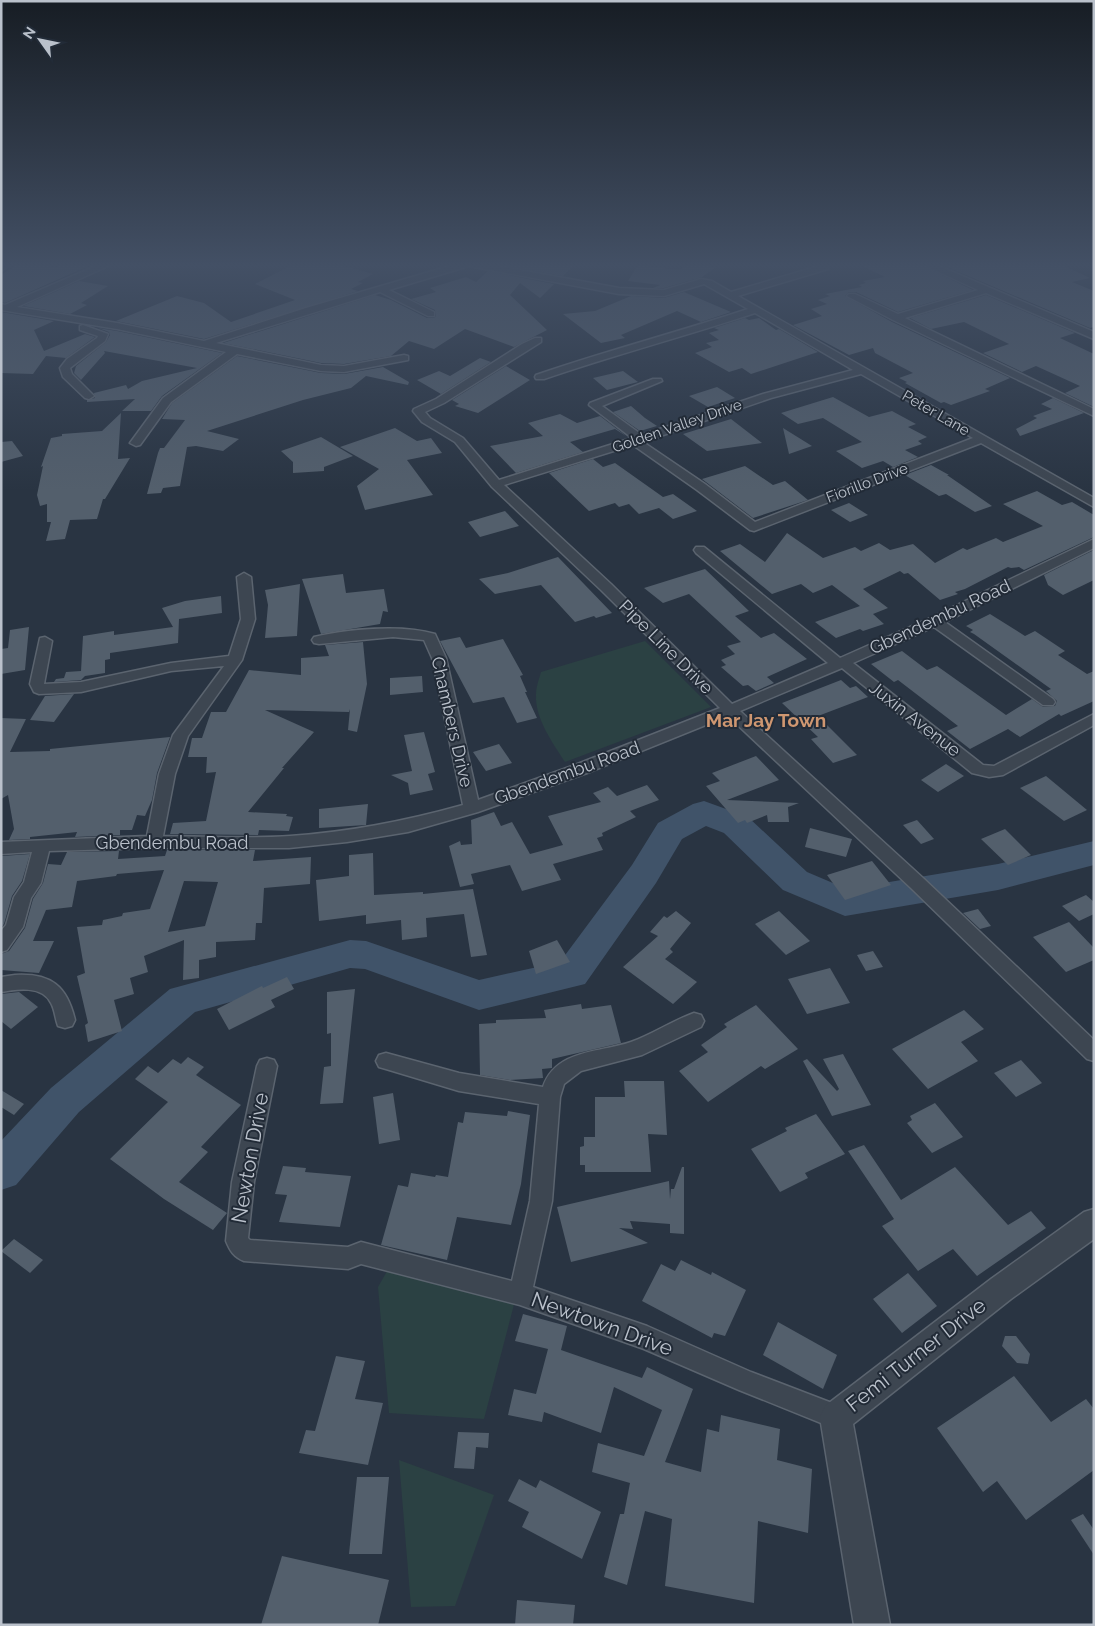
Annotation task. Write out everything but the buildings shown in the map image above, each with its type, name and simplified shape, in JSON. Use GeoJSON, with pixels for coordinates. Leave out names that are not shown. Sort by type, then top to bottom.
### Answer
{"type":"FeatureCollection","features":[{"type":"Feature","properties":{"kind":"street"},"geometry":{"type":"LineString","coordinates":[[89,396],[67,375],[66,368],[71,362],[102,339]]}},
{"type":"Feature","properties":{"kind":"street"},"geometry":{"type":"LineString","coordinates":[[175,339],[329,368],[344,369],[404,358]]}},
{"type":"Feature","properties":{"kind":"street"},"geometry":{"type":"LineString","coordinates":[[202,345],[221,339]]}},
{"type":"Feature","properties":{"kind":"street"},"geometry":{"type":"LineString","coordinates":[[540,377],[630,347],[666,339]]}},
{"type":"Feature","properties":{"kind":"street","name":"Peter Lane"},"geometry":{"type":"LineString","coordinates":[[805,339],[1094,503]]}},
{"type":"Feature","properties":{"kind":"street"},"geometry":{"type":"LineString","coordinates":[[940,339],[1094,413]]}},
{"type":"Feature","properties":{"kind":"street","name":"Pipe Line Drive"},"geometry":{"type":"LineString","coordinates":[[538,340],[440,400],[418,411],[426,420],[459,440],[496,484],[606,588],[730,710],[922,887],[1094,1053]]}},
{"type":"Feature","properties":{"kind":"street"},"geometry":{"type":"LineString","coordinates":[[136,443],[167,400],[236,350]]}},
{"type":"Feature","properties":{"kind":"street","name":"Golden Valley Drive"},"geometry":{"type":"LineString","coordinates":[[496,484],[637,440],[767,396],[860,371]]}},
{"type":"Feature","properties":{"kind":"street"},"geometry":{"type":"LineString","coordinates":[[637,440],[594,405],[657,381]]}},
{"type":"Feature","properties":{"kind":"street","name":"Fiorillo Drive"},"geometry":{"type":"LineString","coordinates":[[637,440],[754,527],[981,439]]}},
{"type":"Feature","properties":{"kind":"street","name":"Gbendembu Road"},"geometry":{"type":"LineString","coordinates":[[1,848],[154,842],[289,842],[347,836],[408,826],[472,808],[580,769],[785,688],[935,621],[1094,543]]}},
{"type":"Feature","properties":{"kind":"street"},"geometry":{"type":"LineString","coordinates":[[700,550],[841,663]]}},
{"type":"Feature","properties":{"kind":"street"},"geometry":{"type":"LineString","coordinates":[[154,842],[167,774],[181,735],[235,660],[248,619],[244,577]]}},
{"type":"Feature","properties":{"kind":"street"},"geometry":{"type":"LineString","coordinates":[[935,621],[1048,702]]}},
{"type":"Feature","properties":{"kind":"street","name":"Chambers Drive"},"geometry":{"type":"LineString","coordinates":[[319,640],[347,636],[416,633],[430,637],[438,658],[472,808]]}},
{"type":"Feature","properties":{"kind":"street"},"geometry":{"type":"LineString","coordinates":[[45,640],[37,684],[40,689],[81,687],[171,667],[235,660]]}},
{"type":"Feature","properties":{"kind":"street","name":"Juxin Avenue"},"geometry":{"type":"LineString","coordinates":[[841,663],[978,769],[989,772]]}},
{"type":"Feature","properties":{"kind":"street"},"geometry":{"type":"LineString","coordinates":[[989,772],[997,771],[1094,719]]}},
{"type":"Feature","properties":{"kind":"street"},"geometry":{"type":"LineString","coordinates":[[1,945],[14,927],[23,897],[32,883],[42,845]]}},
{"type":"Feature","properties":{"kind":"street"},"geometry":{"type":"LineString","coordinates":[[1,985],[13,982],[33,982],[47,987],[56,994],[62,1004],[65,1020]]}},
{"type":"Feature","properties":{"kind":"street"},"geometry":{"type":"LineString","coordinates":[[520,1294],[542,1201],[550,1097],[556,1079],[575,1064],[635,1049],[694,1021]]}},
{"type":"Feature","properties":{"kind":"street"},"geometry":{"type":"LineString","coordinates":[[386,1062],[459,1082],[550,1097]]}},
{"type":"Feature","properties":{"kind":"street","name":"Newton Drive"},"geometry":{"type":"LineString","coordinates":[[267,1066],[243,1182],[237,1240],[244,1250],[299,1252],[348,1258],[361,1253]]}},
{"type":"Feature","properties":{"kind":"street","name":"Femi Turner Drive"},"geometry":{"type":"LineString","coordinates":[[872,1625],[836,1417],[1001,1289],[1094,1222]]}},
{"type":"Feature","properties":{"kind":"street","name":"Newtown Drive"},"geometry":{"type":"LineString","coordinates":[[361,1253],[520,1294],[647,1338],[748,1382],[836,1417]]}},
{"type":"Feature","properties":{"kind":"green space"},"geometry":{"type":"Polygon","coordinates":[[[645,641],[711,707],[565,762],[550,739],[538,713],[536,692],[541,672],[645,641]]]}},
{"type":"Feature","properties":{"kind":"green space"},"geometry":{"type":"Polygon","coordinates":[[[390,1266],[516,1297],[484,1419],[389,1413],[378,1287],[390,1266]]]}},
{"type":"Feature","properties":{"kind":"green space"},"geometry":{"type":"Polygon","coordinates":[[[399,1460],[494,1495],[455,1606],[411,1607],[399,1460]]]}},
{"type":"Feature","properties":{"kind":"waterway"},"geometry":{"type":"LineString","coordinates":[[1,1171],[65,1100],[183,1000],[350,954],[366,955],[479,995],[572,974],[644,874],[670,831],[704,812],[736,825],[795,881],[845,903],[998,877],[1094,853]]}},
{"type":"Feature","properties":{"kind":"district","name":"Mar Jay Town"},"geometry":{"type":"Point","coordinates":[766,720]}}]}
